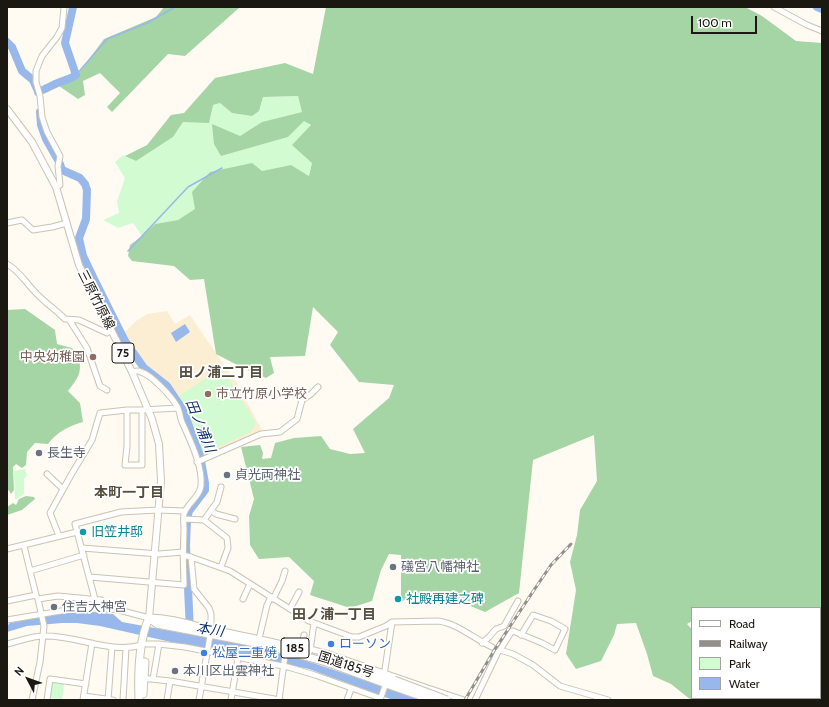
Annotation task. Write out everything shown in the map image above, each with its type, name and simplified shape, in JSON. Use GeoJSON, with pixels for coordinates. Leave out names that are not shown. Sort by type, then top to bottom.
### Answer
{"type":"FeatureCollection","features":[{"type":"Feature","properties":{"kind":"highway","name":"国道185号"},"geometry":{"type":"LineString","coordinates":[[149,618],[157,618],[211,634],[310,653],[384,675],[390,684],[447,700]]}},
{"type":"Feature","properties":{"kind":"highway"},"geometry":{"type":"LineString","coordinates":[[139,700],[149,618]]}},
{"type":"Feature","properties":{"kind":"highway","name":"国道185号"},"geometry":{"type":"LineString","coordinates":[[211,634],[259,638],[287,648]]}},
{"type":"Feature","properties":{"kind":"highway","name":"国道185号"},"geometry":{"type":"LineString","coordinates":[[310,653],[326,662],[432,700]]}},
{"type":"Feature","properties":{"kind":"highway"},"geometry":{"type":"LineString","coordinates":[[141,678],[143,700]]}},
{"type":"Feature","properties":{"kind":"main road","name":"三原竹原線"},"geometry":{"type":"LineString","coordinates":[[7,109],[32,142],[56,187],[79,265],[132,372],[158,444],[161,481],[149,618]]}},
{"type":"Feature","properties":{"kind":"street"},"geometry":{"type":"LineString","coordinates":[[56,187],[60,185],[58,166],[60,156],[47,132],[42,117],[39,90],[36,82],[36,71],[42,56],[57,38],[62,28],[64,7]]}},
{"type":"Feature","properties":{"kind":"street"},"geometry":{"type":"LineString","coordinates":[[774,7],[807,25],[822,31]]}},
{"type":"Feature","properties":{"kind":"street"},"geometry":{"type":"LineString","coordinates":[[7,223],[22,220],[33,230],[67,223]]}},
{"type":"Feature","properties":{"kind":"street"},"geometry":{"type":"LineString","coordinates":[[7,264],[20,274],[38,296],[53,307],[65,319],[70,321],[79,320],[107,333],[111,330]]}},
{"type":"Feature","properties":{"kind":"street"},"geometry":{"type":"LineString","coordinates":[[70,321],[87,348],[100,386],[107,390]]}},
{"type":"Feature","properties":{"kind":"street"},"geometry":{"type":"LineString","coordinates":[[90,577],[184,585],[186,555],[184,519],[185,511],[201,488],[199,461],[178,408],[166,391],[143,372],[132,372]]}},
{"type":"Feature","properties":{"kind":"street"},"geometry":{"type":"LineString","coordinates":[[199,461],[261,434],[280,432],[297,419],[302,400],[318,387]]}},
{"type":"Feature","properties":{"kind":"street"},"geometry":{"type":"LineString","coordinates":[[59,536],[50,513],[92,440],[100,413],[127,410],[178,408]]}},
{"type":"Feature","properties":{"kind":"street"},"geometry":{"type":"LineString","coordinates":[[127,410],[128,446],[125,465],[142,465],[146,410]]}},
{"type":"Feature","properties":{"kind":"street"},"geometry":{"type":"LineString","coordinates":[[47,474],[63,489]]}},
{"type":"Feature","properties":{"kind":"street"},"geometry":{"type":"LineString","coordinates":[[204,520],[217,502],[221,487]]}},
{"type":"Feature","properties":{"kind":"street"},"geometry":{"type":"LineString","coordinates":[[97,607],[75,524],[121,512],[158,510],[185,511]]}},
{"type":"Feature","properties":{"kind":"street"},"geometry":{"type":"LineString","coordinates":[[211,510],[216,514],[235,519]]}},
{"type":"Feature","properties":{"kind":"street"},"geometry":{"type":"LineString","coordinates":[[184,519],[204,520],[227,538],[228,548],[221,567]]}},
{"type":"Feature","properties":{"kind":"street"},"geometry":{"type":"LineString","coordinates":[[7,549],[77,532]]}},
{"type":"Feature","properties":{"kind":"street"},"geometry":{"type":"LineString","coordinates":[[24,546],[44,626],[40,662],[32,700]]}},
{"type":"Feature","properties":{"kind":"street"},"geometry":{"type":"LineString","coordinates":[[82,548],[186,555],[221,567],[309,622],[352,637],[359,637],[392,622],[445,622],[492,647]]}},
{"type":"Feature","properties":{"kind":"street"},"geometry":{"type":"LineString","coordinates":[[30,571],[84,555]]}},
{"type":"Feature","properties":{"kind":"street"},"geometry":{"type":"LineString","coordinates":[[186,555],[194,590],[212,614],[211,634],[199,700]]}},
{"type":"Feature","properties":{"kind":"street"},"geometry":{"type":"LineString","coordinates":[[259,638],[267,605],[282,581],[285,570]]}},
{"type":"Feature","properties":{"kind":"street"},"geometry":{"type":"LineString","coordinates":[[242,599],[250,584]]}},
{"type":"Feature","properties":{"kind":"street"},"geometry":{"type":"LineString","coordinates":[[290,609],[299,592]]}},
{"type":"Feature","properties":{"kind":"street"},"geometry":{"type":"LineString","coordinates":[[7,601],[58,596],[100,600],[109,608]]}},
{"type":"Feature","properties":{"kind":"street"},"geometry":{"type":"LineString","coordinates":[[482,643],[496,629],[504,626],[518,601]]}},
{"type":"Feature","properties":{"kind":"street"},"geometry":{"type":"LineString","coordinates":[[7,620],[42,615],[80,607],[109,608],[149,618]]}},
{"type":"Feature","properties":{"kind":"street"},"geometry":{"type":"LineString","coordinates":[[475,700],[498,652],[512,631],[521,635],[542,643],[555,650],[565,629],[551,621],[533,615],[521,635]]}},
{"type":"Feature","properties":{"kind":"street"},"geometry":{"type":"LineString","coordinates":[[392,622],[384,675],[464,700]]}},
{"type":"Feature","properties":{"kind":"street"},"geometry":{"type":"LineString","coordinates":[[310,653],[314,623]]}},
{"type":"Feature","properties":{"kind":"street"},"geometry":{"type":"LineString","coordinates":[[302,646],[304,635]]}},
{"type":"Feature","properties":{"kind":"street"},"geometry":{"type":"LineString","coordinates":[[7,644],[43,636],[69,638],[112,647],[126,648],[145,642],[208,650],[238,658],[282,665],[316,674],[381,699],[390,684]]}},
{"type":"Feature","properties":{"kind":"street"},"geometry":{"type":"LineString","coordinates":[[92,643],[84,698],[110,700],[112,647]]}},
{"type":"Feature","properties":{"kind":"street"},"geometry":{"type":"LineString","coordinates":[[153,679],[158,644]]}},
{"type":"Feature","properties":{"kind":"street"},"geometry":{"type":"LineString","coordinates":[[141,678],[170,681],[279,700],[282,665],[287,648],[302,646],[310,653]]}},
{"type":"Feature","properties":{"kind":"street"},"geometry":{"type":"LineString","coordinates":[[123,700],[126,648]]}},
{"type":"Feature","properties":{"kind":"street"},"geometry":{"type":"LineString","coordinates":[[500,650],[513,654],[534,665],[560,686],[608,700]]}},
{"type":"Feature","properties":{"kind":"street"},"geometry":{"type":"LineString","coordinates":[[231,700],[238,658]]}},
{"type":"Feature","properties":{"kind":"street"},"geometry":{"type":"LineString","coordinates":[[47,700],[50,679],[86,684]]}},
{"type":"Feature","properties":{"kind":"street"},"geometry":{"type":"LineString","coordinates":[[167,700],[170,681]]}},
{"type":"Feature","properties":{"kind":"street"},"geometry":{"type":"LineString","coordinates":[[347,700],[351,688]]}},
{"type":"Feature","properties":{"kind":"street"},"geometry":{"type":"LineString","coordinates":[[424,700],[428,689]]}},
{"type":"Feature","properties":{"kind":"shaded area","name":"市立竹原小学校"},"geometry":{"type":"Polygon","coordinates":[[[167,311],[175,324],[190,315],[235,380],[263,432],[201,458],[191,424],[181,404],[166,384],[143,364],[126,342],[123,334],[136,321],[147,314],[167,311]]]}},
{"type":"Feature","properties":{"kind":"green space"},"geometry":{"type":"Polygon","coordinates":[[[164,7],[240,7],[185,56],[168,54],[112,112],[107,107],[120,93],[100,73],[83,81],[85,95],[78,99],[59,86],[75,78],[104,39],[156,17],[164,7]]]}},
{"type":"Feature","properties":{"kind":"green space"},"geometry":{"type":"Polygon","coordinates":[[[326,7],[745,7],[762,16],[796,41],[822,43],[822,652],[821,607],[691,607],[691,622],[687,624],[691,628],[691,699],[696,699],[691,700],[671,684],[653,676],[636,623],[617,624],[614,635],[601,661],[576,669],[566,654],[576,590],[570,562],[577,535],[580,510],[597,481],[594,435],[533,460],[519,593],[485,612],[439,593],[401,601],[401,555],[389,554],[381,570],[372,601],[350,608],[310,595],[314,581],[289,557],[259,559],[250,545],[249,516],[254,499],[241,447],[260,445],[263,453],[262,459],[271,458],[275,443],[294,438],[321,436],[330,449],[350,454],[365,453],[353,429],[389,398],[394,385],[359,382],[330,345],[338,332],[313,307],[305,356],[270,357],[274,373],[266,378],[245,369],[216,354],[204,279],[190,280],[174,266],[132,261],[128,256],[130,245],[155,224],[178,220],[195,209],[192,192],[210,172],[252,163],[262,171],[291,165],[309,176],[312,163],[292,145],[311,125],[304,121],[288,137],[221,156],[214,144],[212,124],[240,136],[262,122],[302,112],[298,96],[263,97],[259,111],[252,116],[232,113],[220,103],[213,105],[209,123],[183,122],[173,137],[136,161],[125,156],[147,145],[171,115],[184,113],[215,78],[285,63],[313,74],[326,7]]]}},
{"type":"Feature","properties":{"kind":"green space"},"geometry":{"type":"Polygon","coordinates":[[[298,96],[302,112],[262,122],[240,136],[221,156],[288,137],[304,120],[311,126],[312,163],[309,176],[291,165],[262,171],[178,220],[155,224],[142,236],[133,223],[118,228],[103,220],[119,213],[117,201],[125,178],[115,162],[123,155],[136,161],[173,137],[183,122],[213,105],[220,103],[232,113],[259,111],[263,97],[298,96]]]}},
{"type":"Feature","properties":{"kind":"green space"},"geometry":{"type":"Polygon","coordinates":[[[25,309],[55,330],[57,344],[72,348],[79,352],[80,370],[78,377],[68,391],[80,403],[83,422],[64,430],[55,436],[48,444],[35,443],[27,452],[26,465],[22,468],[16,464],[13,467],[14,490],[11,494],[7,488],[7,310],[25,309]]]}},
{"type":"Feature","properties":{"kind":"green space"},"geometry":{"type":"Polygon","coordinates":[[[222,368],[256,423],[251,432],[203,454],[194,425],[179,396],[222,368]]]}},
{"type":"Feature","properties":{"kind":"green space"},"geometry":{"type":"Polygon","coordinates":[[[25,469],[27,476],[24,479],[24,494],[15,499],[14,471],[25,469]]]}},
{"type":"Feature","properties":{"kind":"green space"},"geometry":{"type":"Polygon","coordinates":[[[26,496],[34,497],[35,499],[22,510],[7,515],[7,507],[13,503],[16,505],[19,499],[26,496]]]}},
{"type":"Feature","properties":{"kind":"green space"},"geometry":{"type":"Polygon","coordinates":[[[51,682],[64,684],[62,699],[49,698],[51,682]]]}},
{"type":"Feature","properties":{"kind":"water"},"geometry":{"type":"Polygon","coordinates":[[[185,324],[190,332],[176,342],[171,333],[185,324]]]}},
{"type":"Feature","properties":{"kind":"water"},"geometry":{"type":"Polygon","coordinates":[[[83,611],[113,614],[122,622],[242,644],[304,660],[391,689],[432,692],[455,700],[393,700],[309,669],[171,642],[100,626],[62,623],[27,626],[7,632],[7,626],[10,623],[43,616],[83,611]]]}},
{"type":"Feature","properties":{"kind":"waterway"},"geometry":{"type":"LineString","coordinates":[[38,92],[70,79],[76,75],[65,43],[73,7]]}},
{"type":"Feature","properties":{"kind":"waterway"},"geometry":{"type":"LineString","coordinates":[[76,75],[107,39],[147,23],[175,7]]}},
{"type":"Feature","properties":{"kind":"waterway"},"geometry":{"type":"LineString","coordinates":[[817,7],[822,9]]}},
{"type":"Feature","properties":{"kind":"waterway","name":"田ノ浦川"},"geometry":{"type":"LineString","coordinates":[[7,42],[12,47],[22,71],[33,80],[38,91]]}},
{"type":"Feature","properties":{"kind":"waterway","name":"田ノ浦川"},"geometry":{"type":"LineString","coordinates":[[40,112],[41,125],[46,139],[58,160]]}},
{"type":"Feature","properties":{"kind":"waterway","name":"田ノ浦川"},"geometry":{"type":"LineString","coordinates":[[60,164],[62,170],[80,178],[85,184],[87,190],[86,219],[79,238],[83,256],[94,279],[125,341],[144,368],[167,386],[183,410],[200,456],[205,490],[189,511],[187,519],[186,545],[190,631]]}},
{"type":"Feature","properties":{"kind":"waterway"},"geometry":{"type":"LineString","coordinates":[[128,251],[188,187],[222,168]]}},
{"type":"Feature","properties":{"kind":"railway"},"geometry":{"type":"LineString","coordinates":[[465,700],[495,649],[534,590],[551,565],[571,544]]}},
{"type":"Feature","properties":{"kind":"place","name":"中央幼稚園"},"geometry":{"type":"Point","coordinates":[93,357]}},
{"type":"Feature","properties":{"kind":"place","name":"市立竹原小学校"},"geometry":{"type":"Point","coordinates":[208,394]}},
{"type":"Feature","properties":{"kind":"place","name":"長生寺"},"geometry":{"type":"Point","coordinates":[39,453]}},
{"type":"Feature","properties":{"kind":"place","name":"貞光両神社"},"geometry":{"type":"Point","coordinates":[227,475]}},
{"type":"Feature","properties":{"kind":"place","name":"旧笠井邸"},"geometry":{"type":"Point","coordinates":[83,532]}},
{"type":"Feature","properties":{"kind":"place","name":"礒宮八幡神社"},"geometry":{"type":"Point","coordinates":[393,567]}},
{"type":"Feature","properties":{"kind":"place","name":"社殿再建之碑"},"geometry":{"type":"Point","coordinates":[398,599]}},
{"type":"Feature","properties":{"kind":"place","name":"住吉大神宮"},"geometry":{"type":"Point","coordinates":[54,607]}},
{"type":"Feature","properties":{"kind":"place","name":"ローソン"},"geometry":{"type":"Point","coordinates":[331,644]}},
{"type":"Feature","properties":{"kind":"place","name":"松屋二重焼"},"geometry":{"type":"Point","coordinates":[204,653]}},
{"type":"Feature","properties":{"kind":"place","name":"本川区出雲神社"},"geometry":{"type":"Point","coordinates":[175,671]}},
{"type":"Feature","properties":{"kind":"district","name":"田ノ浦二丁目"},"geometry":{"type":"Point","coordinates":[221,373]}},
{"type":"Feature","properties":{"kind":"district","name":"本町一丁目"},"geometry":{"type":"Point","coordinates":[129,493]}},
{"type":"Feature","properties":{"kind":"district","name":"田ノ浦一丁目"},"geometry":{"type":"Point","coordinates":[334,615]}},
{"type":"Feature","properties":{"kind":"water label","name":"本川"},"geometry":{"type":"Point","coordinates":[210,630]}}]}
